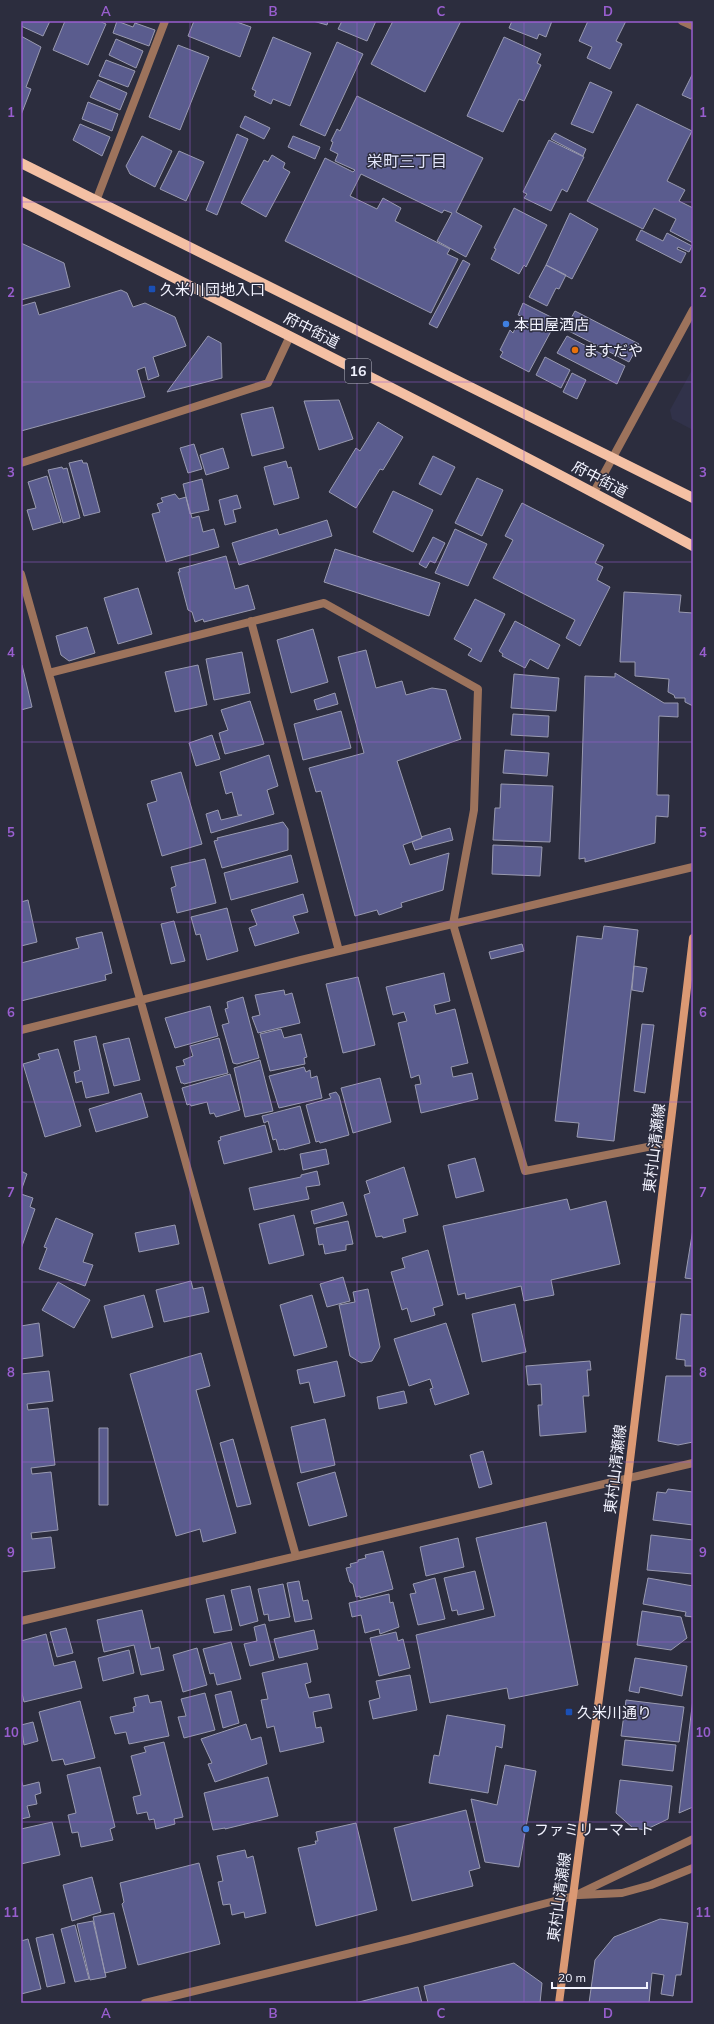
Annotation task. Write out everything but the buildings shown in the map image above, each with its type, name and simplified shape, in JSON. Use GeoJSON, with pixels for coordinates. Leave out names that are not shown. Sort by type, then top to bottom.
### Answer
{"type":"FeatureCollection","features":[{"type":"Feature","properties":{"kind":"main road","name":"府中街道"},"geometry":{"type":"LineString","coordinates":[[21,163],[693,498]]}},
{"type":"Feature","properties":{"kind":"main road","name":"府中街道"},"geometry":{"type":"LineString","coordinates":[[21,201],[290,336],[594,492],[693,546]]}},
{"type":"Feature","properties":{"kind":"main road","name":"東村山清瀬線"},"geometry":{"type":"LineString","coordinates":[[559,2003],[628,1478],[693,938]]}},
{"type":"Feature","properties":{"kind":"street"},"geometry":{"type":"LineString","coordinates":[[96,201],[165,21]]}},
{"type":"Feature","properties":{"kind":"street"},"geometry":{"type":"LineString","coordinates":[[682,21],[693,26]]}},
{"type":"Feature","properties":{"kind":"street"},"geometry":{"type":"LineString","coordinates":[[594,492],[693,310]]}},
{"type":"Feature","properties":{"kind":"street"},"geometry":{"type":"LineString","coordinates":[[21,463],[268,383],[290,336]]}},
{"type":"Feature","properties":{"kind":"street"},"geometry":{"type":"LineString","coordinates":[[21,574],[296,1556]]}},
{"type":"Feature","properties":{"kind":"street"},"geometry":{"type":"LineString","coordinates":[[49,673],[324,603],[478,689],[474,810],[453,924],[525,1171],[668,1143]]}},
{"type":"Feature","properties":{"kind":"street"},"geometry":{"type":"LineString","coordinates":[[251,622],[339,951]]}},
{"type":"Feature","properties":{"kind":"street"},"geometry":{"type":"LineString","coordinates":[[21,1030],[339,951],[693,867]]}},
{"type":"Feature","properties":{"kind":"street"},"geometry":{"type":"LineString","coordinates":[[21,1621],[693,1463]]}},
{"type":"Feature","properties":{"kind":"street"},"geometry":{"type":"LineString","coordinates":[[144,2003],[409,1939],[574,1896],[693,1839]]}},
{"type":"Feature","properties":{"kind":"street"},"geometry":{"type":"LineString","coordinates":[[574,1896],[622,1893],[651,1886],[693,1868]]}},
{"type":"Feature","properties":{"kind":"shaded area"},"geometry":{"type":"Polygon","coordinates":[[[693,368],[693,430],[672,419],[670,410],[693,368]]]}},
{"type":"Feature","properties":{"kind":"place","name":"久米川団地入口"},"geometry":{"type":"Point","coordinates":[152,289]}},
{"type":"Feature","properties":{"kind":"place","name":"本田屋酒店"},"geometry":{"type":"Point","coordinates":[506,324]}},
{"type":"Feature","properties":{"kind":"place","name":"ますだや"},"geometry":{"type":"Point","coordinates":[575,350]}},
{"type":"Feature","properties":{"kind":"place","name":"久米川通り"},"geometry":{"type":"Point","coordinates":[569,1712]}},
{"type":"Feature","properties":{"kind":"place","name":"ファミリーマート"},"geometry":{"type":"Point","coordinates":[526,1829]}},
{"type":"Feature","properties":{"kind":"district","name":"栄町三丁目"},"geometry":{"type":"Point","coordinates":[407,161]}}]}
